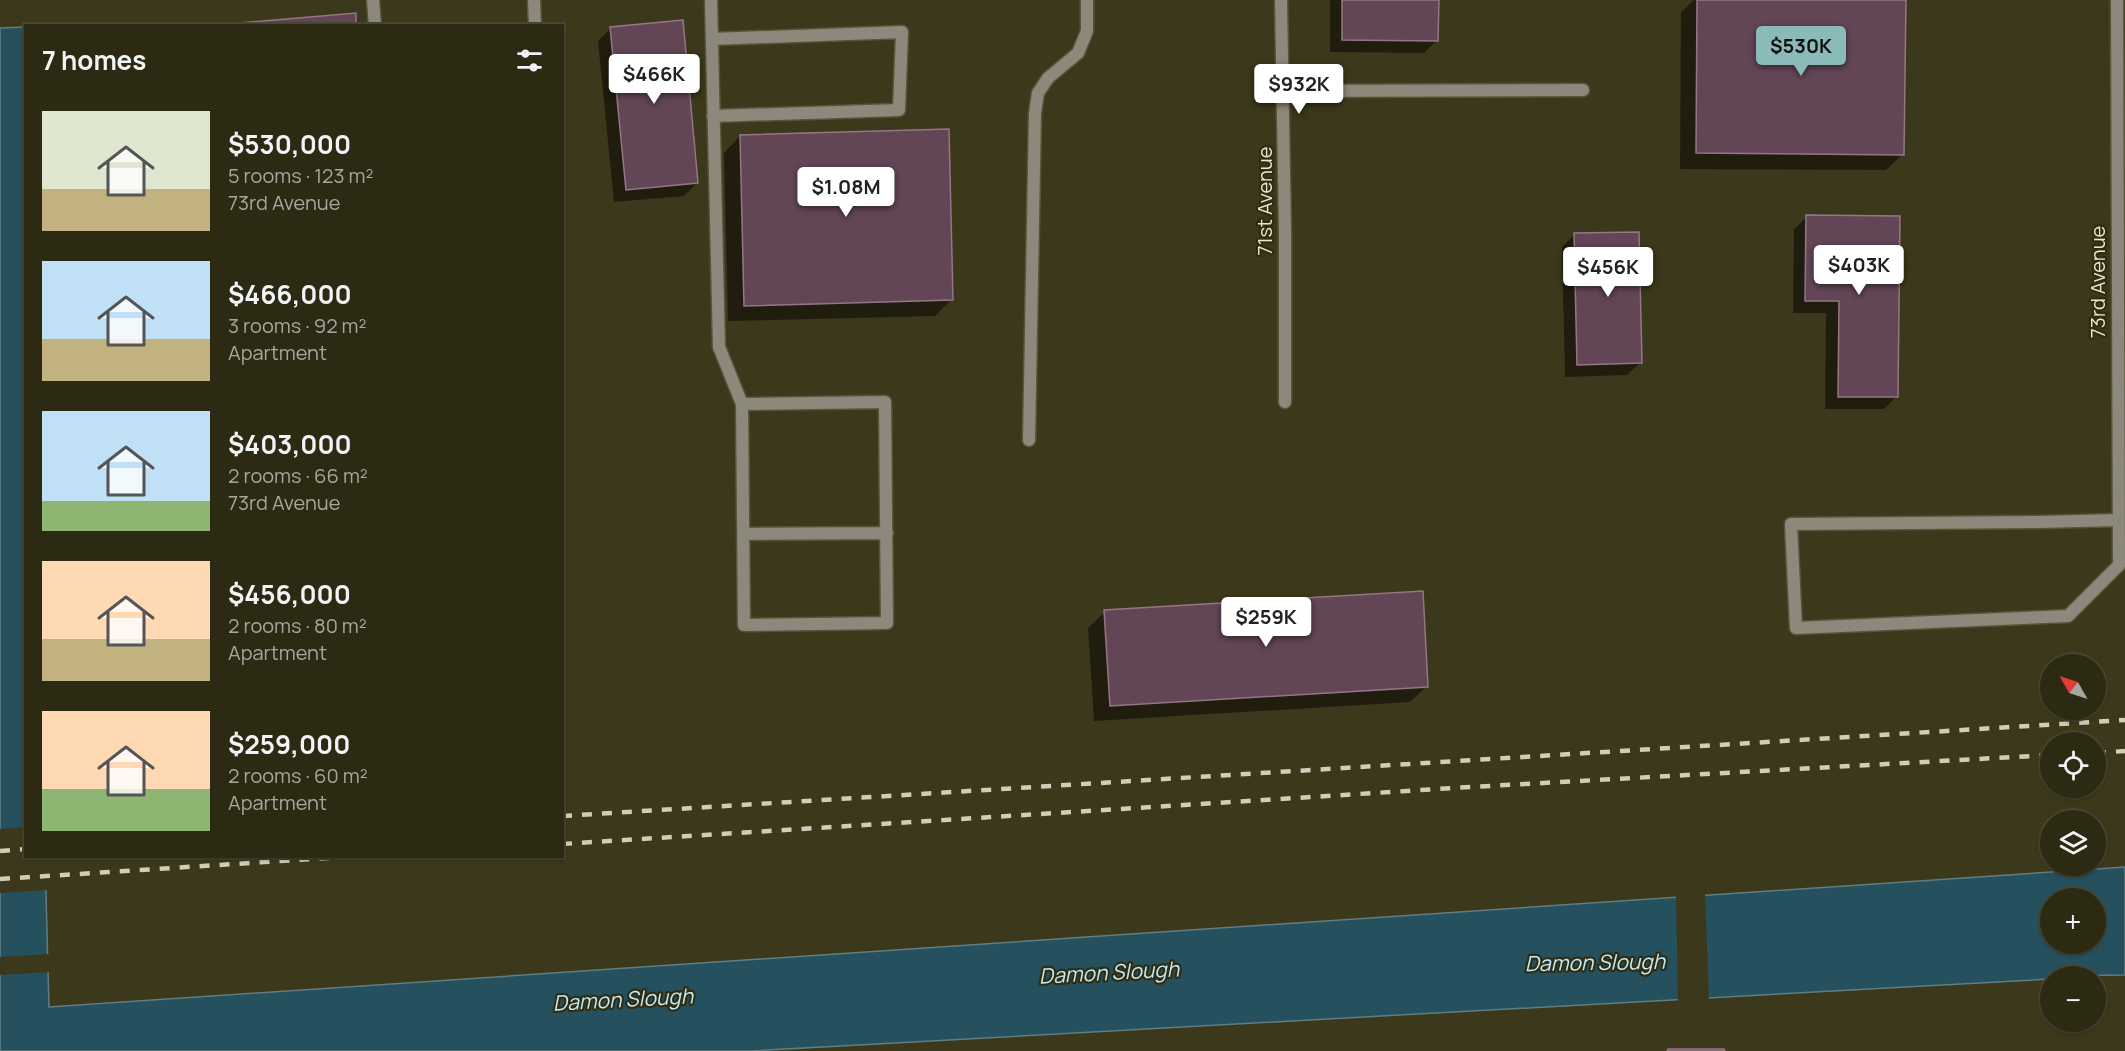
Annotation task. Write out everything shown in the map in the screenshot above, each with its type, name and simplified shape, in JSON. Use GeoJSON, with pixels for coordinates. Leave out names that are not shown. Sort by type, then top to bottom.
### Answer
{"type":"FeatureCollection","features":[{"type":"Feature","properties":{"kind":"street"},"geometry":{"type":"LineString","coordinates":[[373,0],[375,24]]}},
{"type":"Feature","properties":{"kind":"street"},"geometry":{"type":"LineString","coordinates":[[534,0],[535,24]]}},
{"type":"Feature","properties":{"kind":"street"},"geometry":{"type":"LineString","coordinates":[[711,0],[719,347],[742,404],[744,625],[887,623],[885,402],[742,404]]}},
{"type":"Feature","properties":{"kind":"street"},"geometry":{"type":"LineString","coordinates":[[1029,440],[1035,113],[1038,93],[1048,78],[1078,53],[1087,31],[1087,0]]}},
{"type":"Feature","properties":{"kind":"street","name":"71st Avenue"},"geometry":{"type":"LineString","coordinates":[[1281,0],[1285,402]]}},
{"type":"Feature","properties":{"kind":"street","name":"73rd Avenue"},"geometry":{"type":"LineString","coordinates":[[2116,0],[2119,565],[2068,616],[1796,628],[1791,524],[2118,519]]}},
{"type":"Feature","properties":{"kind":"street"},"geometry":{"type":"LineString","coordinates":[[712,39],[902,32],[898,110],[713,116]]}},
{"type":"Feature","properties":{"kind":"street"},"geometry":{"type":"LineString","coordinates":[[1283,91],[1583,90]]}},
{"type":"Feature","properties":{"kind":"street"},"geometry":{"type":"LineString","coordinates":[[743,534],[887,533]]}},
{"type":"Feature","properties":{"kind":"water","name":"Damon Slough"},"geometry":{"type":"Polygon","coordinates":[[[24,27],[24,858],[45,858],[49,1007],[2040,873],[2040,876],[2106,876],[2106,868],[2125,867],[2125,975],[2106,975],[2106,966],[2040,966],[2040,980],[750,1051],[0,1051],[0,28],[24,27]]]}},
{"type":"Feature","properties":{"kind":"pier"},"geometry":{"type":"Polygon","coordinates":[[[24,827],[24,858],[48,858],[49,890],[0,893],[0,829],[24,827]]]}},
{"type":"Feature","properties":{"kind":"pier"},"geometry":{"type":"Polygon","coordinates":[[[1705,892],[1709,1001],[1678,1003],[1676,894],[1705,892]]]}},
{"type":"Feature","properties":{"kind":"pier"},"geometry":{"type":"Polygon","coordinates":[[[50,954],[51,972],[0,975],[0,957],[50,954]]]}},
{"type":"Feature","properties":{"kind":"building"},"geometry":{"type":"Polygon","coordinates":[[[1342,0],[1439,0],[1438,41],[1342,40],[1342,0]]]}},
{"type":"Feature","properties":{"kind":"building"},"geometry":{"type":"Polygon","coordinates":[[[1697,0],[1906,0],[1904,155],[1696,153],[1697,0]]]}},
{"type":"Feature","properties":{"kind":"building"},"geometry":{"type":"Polygon","coordinates":[[[356,13],[356,24],[227,24],[356,13]]]}},
{"type":"Feature","properties":{"kind":"building"},"geometry":{"type":"Polygon","coordinates":[[[683,20],[698,183],[626,190],[610,27],[683,20]]]}},
{"type":"Feature","properties":{"kind":"building"},"geometry":{"type":"Polygon","coordinates":[[[949,129],[953,300],[744,306],[740,135],[949,129]]]}},
{"type":"Feature","properties":{"kind":"building"},"geometry":{"type":"Polygon","coordinates":[[[1806,215],[1900,216],[1898,397],[1838,397],[1839,301],[1805,301],[1806,215]]]}},
{"type":"Feature","properties":{"kind":"building"},"geometry":{"type":"Polygon","coordinates":[[[1639,232],[1642,363],[1577,365],[1574,233],[1639,232]]]}},
{"type":"Feature","properties":{"kind":"building"},"geometry":{"type":"Polygon","coordinates":[[[1423,591],[1428,687],[1110,706],[1104,610],[1423,591]]]}},
{"type":"Feature","properties":{"kind":"building"},"geometry":{"type":"Polygon","coordinates":[[[1668,1049],[1724,1049],[1725,1051],[1667,1051],[1668,1049]]]}},
{"type":"Feature","properties":{"kind":"railway"},"geometry":{"type":"LineString","coordinates":[[564,816],[2125,720]]}},
{"type":"Feature","properties":{"kind":"railway"},"geometry":{"type":"LineString","coordinates":[[2106,752],[2125,751]]}},
{"type":"Feature","properties":{"kind":"railway"},"geometry":{"type":"LineString","coordinates":[[564,844],[1470,787],[2040,756]]}},
{"type":"Feature","properties":{"kind":"railway"},"geometry":{"type":"LineString","coordinates":[[0,851],[24,849]]}},
{"type":"Feature","properties":{"kind":"railway"},"geometry":{"type":"LineString","coordinates":[[0,879],[328,858]]}}]}
